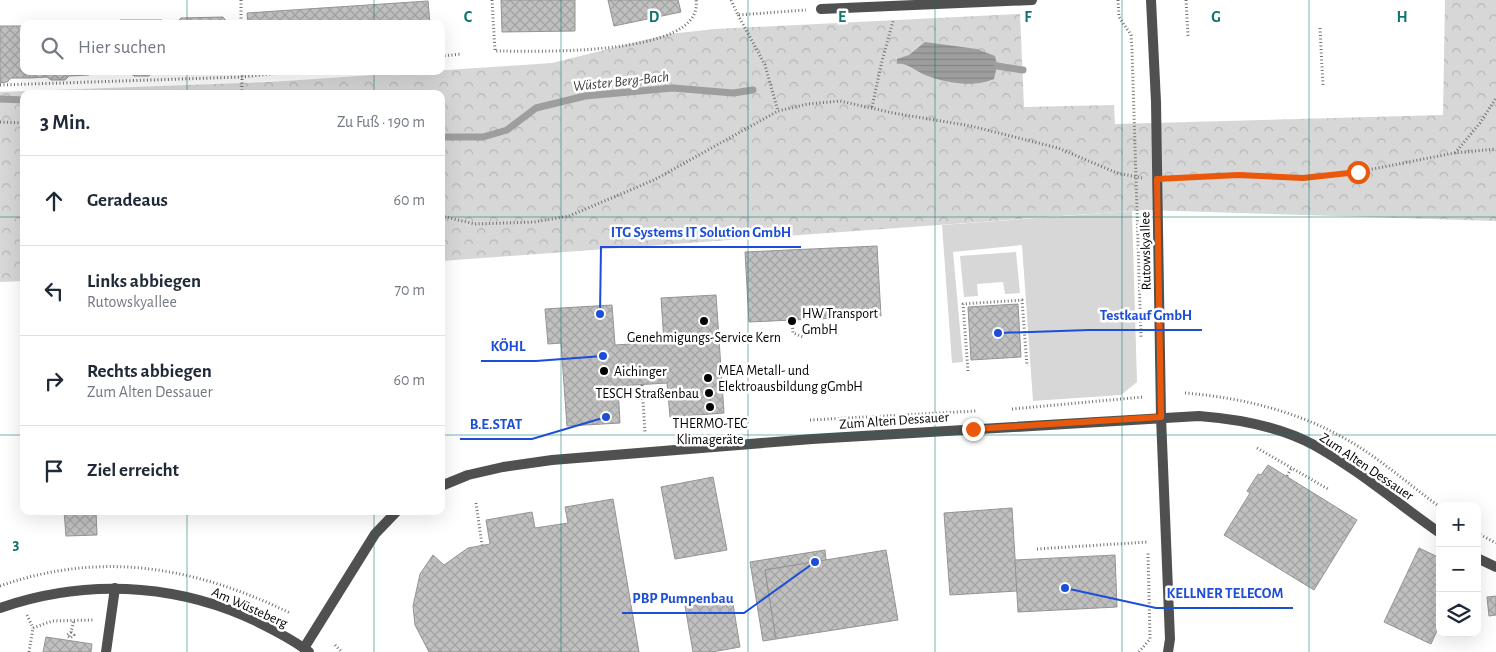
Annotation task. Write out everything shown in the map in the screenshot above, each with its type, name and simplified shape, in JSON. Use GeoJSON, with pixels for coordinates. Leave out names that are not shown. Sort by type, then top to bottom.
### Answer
{"type":"FeatureCollection","features":[{"type":"Feature","properties":{"kind":"street"},"geometry":{"type":"LineString","coordinates":[[822,9],[897,3],[1032,0]]}},
{"type":"Feature","properties":{"kind":"street","name":"Rutowskyallee"},"geometry":{"type":"LineString","coordinates":[[1151,0],[1157,179],[1161,417],[1170,639],[1168,652]]}},
{"type":"Feature","properties":{"kind":"street","name":"Zum Alten Dessauer"},"geometry":{"type":"LineString","coordinates":[[445,484],[468,475],[503,466],[552,460],[812,439],[1161,417],[1233,418],[1313,444],[1436,530]]}},
{"type":"Feature","properties":{"kind":"street"},"geometry":{"type":"LineString","coordinates":[[306,650],[374,534],[393,515]]}},
{"type":"Feature","properties":{"kind":"street"},"geometry":{"type":"LineString","coordinates":[[1481,560],[1496,566]]}},
{"type":"Feature","properties":{"kind":"street"},"geometry":{"type":"LineString","coordinates":[[106,652],[116,588]]}},
{"type":"Feature","properties":{"kind":"street","name":"Am Wüsteberg"},"geometry":{"type":"LineString","coordinates":[[0,608],[39,596],[77,590],[116,588],[167,592],[216,603],[262,624],[306,650]]}},
{"type":"Feature","properties":{"kind":"path"},"geometry":{"type":"LineString","coordinates":[[241,0],[241,20]]}},
{"type":"Feature","properties":{"kind":"path"},"geometry":{"type":"LineString","coordinates":[[492,0],[495,51],[591,49],[646,43],[669,34],[690,22],[696,16],[696,0]]}},
{"type":"Feature","properties":{"kind":"path"},"geometry":{"type":"LineString","coordinates":[[731,0],[765,66],[778,111]]}},
{"type":"Feature","properties":{"kind":"path"},"geometry":{"type":"LineString","coordinates":[[1118,0],[1120,17],[1131,35],[1142,341]]}},
{"type":"Feature","properties":{"kind":"path"},"geometry":{"type":"LineString","coordinates":[[1186,0],[1188,36]]}},
{"type":"Feature","properties":{"kind":"path"},"geometry":{"type":"LineString","coordinates":[[872,107],[897,3]]}},
{"type":"Feature","properties":{"kind":"path"},"geometry":{"type":"LineString","coordinates":[[738,15],[822,9]]}},
{"type":"Feature","properties":{"kind":"path"},"geometry":{"type":"LineString","coordinates":[[1320,28],[1323,86]]}},
{"type":"Feature","properties":{"kind":"path"},"geometry":{"type":"LineString","coordinates":[[445,56],[462,54]]}},
{"type":"Feature","properties":{"kind":"path"},"geometry":{"type":"LineString","coordinates":[[0,85],[261,75]]}},
{"type":"Feature","properties":{"kind":"path"},"geometry":{"type":"LineString","coordinates":[[242,77],[242,90]]}},
{"type":"Feature","properties":{"kind":"path"},"geometry":{"type":"LineString","coordinates":[[1454,153],[1480,123],[1496,98]]}},
{"type":"Feature","properties":{"kind":"path"},"geometry":{"type":"LineString","coordinates":[[445,217],[475,224],[534,222],[569,216],[654,180],[778,111],[808,104],[840,101],[893,113],[971,126],[1058,148],[1117,173],[1144,178]]}},
{"type":"Feature","properties":{"kind":"path"},"geometry":{"type":"LineString","coordinates":[[0,122],[20,123]]}},
{"type":"Feature","properties":{"kind":"path"},"geometry":{"type":"LineString","coordinates":[[1157,179],[1238,175],[1303,178],[1358,172],[1454,153],[1496,150]]}},
{"type":"Feature","properties":{"kind":"path"},"geometry":{"type":"LineString","coordinates":[[968,371],[963,304],[1022,300],[1027,366]]}},
{"type":"Feature","properties":{"kind":"path"},"geometry":{"type":"LineString","coordinates":[[792,321],[793,333],[803,337]]}},
{"type":"Feature","properties":{"kind":"path"},"geometry":{"type":"LineString","coordinates":[[642,385],[645,433]]}},
{"type":"Feature","properties":{"kind":"path"},"geometry":{"type":"LineString","coordinates":[[1009,409],[1143,399],[1143,389]]}},
{"type":"Feature","properties":{"kind":"path"},"geometry":{"type":"LineString","coordinates":[[810,420],[979,411]]}},
{"type":"Feature","properties":{"kind":"path"},"geometry":{"type":"LineString","coordinates":[[1257,448],[1328,488]]}},
{"type":"Feature","properties":{"kind":"path"},"geometry":{"type":"LineString","coordinates":[[1287,476],[1292,468]]}},
{"type":"Feature","properties":{"kind":"path"},"geometry":{"type":"LineString","coordinates":[[476,503],[482,545]]}},
{"type":"Feature","properties":{"kind":"path"},"geometry":{"type":"LineString","coordinates":[[1139,652],[1150,639],[1148,532]]}},
{"type":"Feature","properties":{"kind":"path"},"geometry":{"type":"LineString","coordinates":[[1481,535],[1496,543]]}},
{"type":"Feature","properties":{"kind":"path"},"geometry":{"type":"LineString","coordinates":[[1037,550],[1148,542]]}},
{"type":"Feature","properties":{"kind":"path"},"geometry":{"type":"LineString","coordinates":[[29,652],[32,628],[52,621],[88,619],[111,624]]}},
{"type":"Feature","properties":{"kind":"path"},"geometry":{"type":"LineString","coordinates":[[70,640],[67,635],[71,632],[74,620]]}},
{"type":"Feature","properties":{"kind":"path"},"geometry":{"type":"LineString","coordinates":[[335,645],[342,652]]}},
{"type":"Feature","properties":{"kind":"green space"},"geometry":{"type":"Polygon","coordinates":[[[1445,0],[1496,0],[1496,221],[1145,210],[445,261],[445,90],[54,90],[270,82],[374,75],[445,75],[445,70],[552,63],[669,34],[715,29],[1020,14],[1024,107],[1114,105],[1115,124],[1443,115],[1445,0]]]}},
{"type":"Feature","properties":{"kind":"green space"},"geometry":{"type":"Polygon","coordinates":[[[20,91],[20,281],[0,282],[0,92],[20,91]]]}},
{"type":"Feature","properties":{"kind":"green space"},"geometry":{"type":"Polygon","coordinates":[[[1132,211],[1137,382],[1121,395],[1033,401],[1022,245],[953,252],[963,362],[952,363],[942,225],[1132,211]]]}},
{"type":"Feature","properties":{"kind":"green space"},"geometry":{"type":"Polygon","coordinates":[[[1016,252],[1020,293],[1005,294],[1003,282],[977,284],[978,296],[964,297],[960,256],[1016,252]]]}},
{"type":"Feature","properties":{"kind":"shaded area"},"geometry":{"type":"Polygon","coordinates":[[[925,42],[977,49],[995,56],[997,66],[994,79],[968,84],[950,82],[925,75],[904,64],[897,64],[897,59],[909,55],[925,42]]]}},
{"type":"Feature","properties":{"kind":"building"},"geometry":{"type":"Polygon","coordinates":[[[501,0],[575,0],[575,31],[502,32],[501,0]]]}},
{"type":"Feature","properties":{"kind":"building"},"geometry":{"type":"Polygon","coordinates":[[[608,0],[678,0],[681,12],[614,26],[608,0]]]}},
{"type":"Feature","properties":{"kind":"building"},"geometry":{"type":"Polygon","coordinates":[[[428,1],[430,20],[248,20],[247,13],[428,1]]]}},
{"type":"Feature","properties":{"kind":"building"},"geometry":{"type":"Polygon","coordinates":[[[223,17],[226,20],[179,20],[181,18],[223,17]]]}},
{"type":"Feature","properties":{"kind":"building"},"geometry":{"type":"Polygon","coordinates":[[[0,26],[20,26],[20,75],[30,75],[30,78],[11,78],[7,82],[0,83],[0,26]]]}},
{"type":"Feature","properties":{"kind":"building"},"geometry":{"type":"Polygon","coordinates":[[[30,75],[89,75],[69,76],[65,80],[51,80],[47,77],[30,78],[30,75]]]}},
{"type":"Feature","properties":{"kind":"building"},"geometry":{"type":"Polygon","coordinates":[[[133,75],[150,75],[149,76],[133,75]]]}},
{"type":"Feature","properties":{"kind":"building"},"geometry":{"type":"Polygon","coordinates":[[[877,246],[881,316],[749,322],[745,252],[877,246]]]}},
{"type":"Feature","properties":{"kind":"building"},"geometry":{"type":"Polygon","coordinates":[[[716,295],[724,413],[670,417],[667,383],[618,386],[620,423],[567,426],[561,343],[548,344],[545,309],[612,305],[615,345],[664,342],[661,298],[716,295]]]}},
{"type":"Feature","properties":{"kind":"building"},"geometry":{"type":"Polygon","coordinates":[[[1018,304],[1021,357],[971,360],[968,307],[1018,304]]]}},
{"type":"Feature","properties":{"kind":"building"},"geometry":{"type":"Polygon","coordinates":[[[1268,465],[1357,520],[1314,590],[1224,535],[1250,493],[1247,491],[1258,474],[1261,475],[1268,465]]]}},
{"type":"Feature","properties":{"kind":"building"},"geometry":{"type":"Polygon","coordinates":[[[713,477],[727,550],[675,559],[661,487],[713,477]]]}},
{"type":"Feature","properties":{"kind":"building"},"geometry":{"type":"Polygon","coordinates":[[[613,499],[639,652],[429,652],[415,625],[413,606],[420,574],[433,555],[444,565],[468,548],[490,544],[486,520],[532,512],[535,528],[568,523],[565,507],[613,499]]]}},
{"type":"Feature","properties":{"kind":"building"},"geometry":{"type":"Polygon","coordinates":[[[1012,508],[1017,591],[950,595],[944,513],[1012,508]]]}},
{"type":"Feature","properties":{"kind":"building"},"geometry":{"type":"Polygon","coordinates":[[[64,515],[96,515],[97,535],[66,536],[64,515]]]}},
{"type":"Feature","properties":{"kind":"building"},"geometry":{"type":"Polygon","coordinates":[[[1419,548],[1436,556],[1436,633],[1431,644],[1384,622],[1419,548]]]}},
{"type":"Feature","properties":{"kind":"building"},"geometry":{"type":"Polygon","coordinates":[[[825,550],[826,560],[765,570],[776,639],[763,641],[750,562],[825,550]]]}},
{"type":"Feature","properties":{"kind":"building"},"geometry":{"type":"Polygon","coordinates":[[[886,550],[898,620],[776,639],[765,570],[886,550]]]}},
{"type":"Feature","properties":{"kind":"building"},"geometry":{"type":"Polygon","coordinates":[[[1115,555],[1117,607],[1018,612],[1015,560],[1115,555]]]}},
{"type":"Feature","properties":{"kind":"building"},"geometry":{"type":"Polygon","coordinates":[[[1496,596],[1496,615],[1489,616],[1487,597],[1496,596]]]}},
{"type":"Feature","properties":{"kind":"building"},"geometry":{"type":"Polygon","coordinates":[[[732,598],[740,647],[712,652],[693,652],[685,606],[732,598]]]}},
{"type":"Feature","properties":{"kind":"building"},"geometry":{"type":"Polygon","coordinates":[[[46,637],[92,644],[91,652],[43,652],[46,637]]]}},
{"type":"Feature","properties":{"kind":"waterway"},"geometry":{"type":"LineString","coordinates":[[997,66],[1023,70]]}},
{"type":"Feature","properties":{"kind":"waterway","name":"Wüster Berg-Bach"},"geometry":{"type":"LineString","coordinates":[[445,137],[483,137],[507,130],[536,108],[585,96],[673,88],[733,93],[753,90]]}},
{"type":"Feature","properties":{"kind":"waterway","name":"Wüster Berg-Bach"},"geometry":{"type":"LineString","coordinates":[[0,99],[20,100]]}},
{"type":"Feature","properties":{"kind":"place","name":"ITG Systems IT Solution GmbH"},"geometry":{"type":"Point","coordinates":[600,314]}},
{"type":"Feature","properties":{"kind":"place","name":"Genehmigungs-Service Kern"},"geometry":{"type":"Point","coordinates":[704,321]}},
{"type":"Feature","properties":{"kind":"place","name":"HW Transport GmbH"},"geometry":{"type":"Point","coordinates":[792,321]}},
{"type":"Feature","properties":{"kind":"place","name":"Testkauf GmbH"},"geometry":{"type":"Point","coordinates":[998,333]}},
{"type":"Feature","properties":{"kind":"place","name":"KÖHL"},"geometry":{"type":"Point","coordinates":[603,356]}},
{"type":"Feature","properties":{"kind":"place","name":"Aichinger"},"geometry":{"type":"Point","coordinates":[604,371]}},
{"type":"Feature","properties":{"kind":"place","name":"MEA Metall- und Elektroausbildung gGmbH"},"geometry":{"type":"Point","coordinates":[708,378]}},
{"type":"Feature","properties":{"kind":"place","name":"TESCH Straßenbau"},"geometry":{"type":"Point","coordinates":[709,393]}},
{"type":"Feature","properties":{"kind":"place","name":"THERMO-TEC Klimageräte"},"geometry":{"type":"Point","coordinates":[710,407]}},
{"type":"Feature","properties":{"kind":"place","name":"B.E.STAT"},"geometry":{"type":"Point","coordinates":[606,417]}},
{"type":"Feature","properties":{"kind":"place","name":"PBP Pumpenbau"},"geometry":{"type":"Point","coordinates":[815,562]}},
{"type":"Feature","properties":{"kind":"place","name":"KELLNER TELECOM"},"geometry":{"type":"Point","coordinates":[1065,588]}},
{"type":"Feature","properties":{"kind":"route"},"geometry":{"type":"LineString","coordinates":[[973,429],[1161,417],[1157,179],[1238,175],[1303,178],[1358,172]]}}]}
